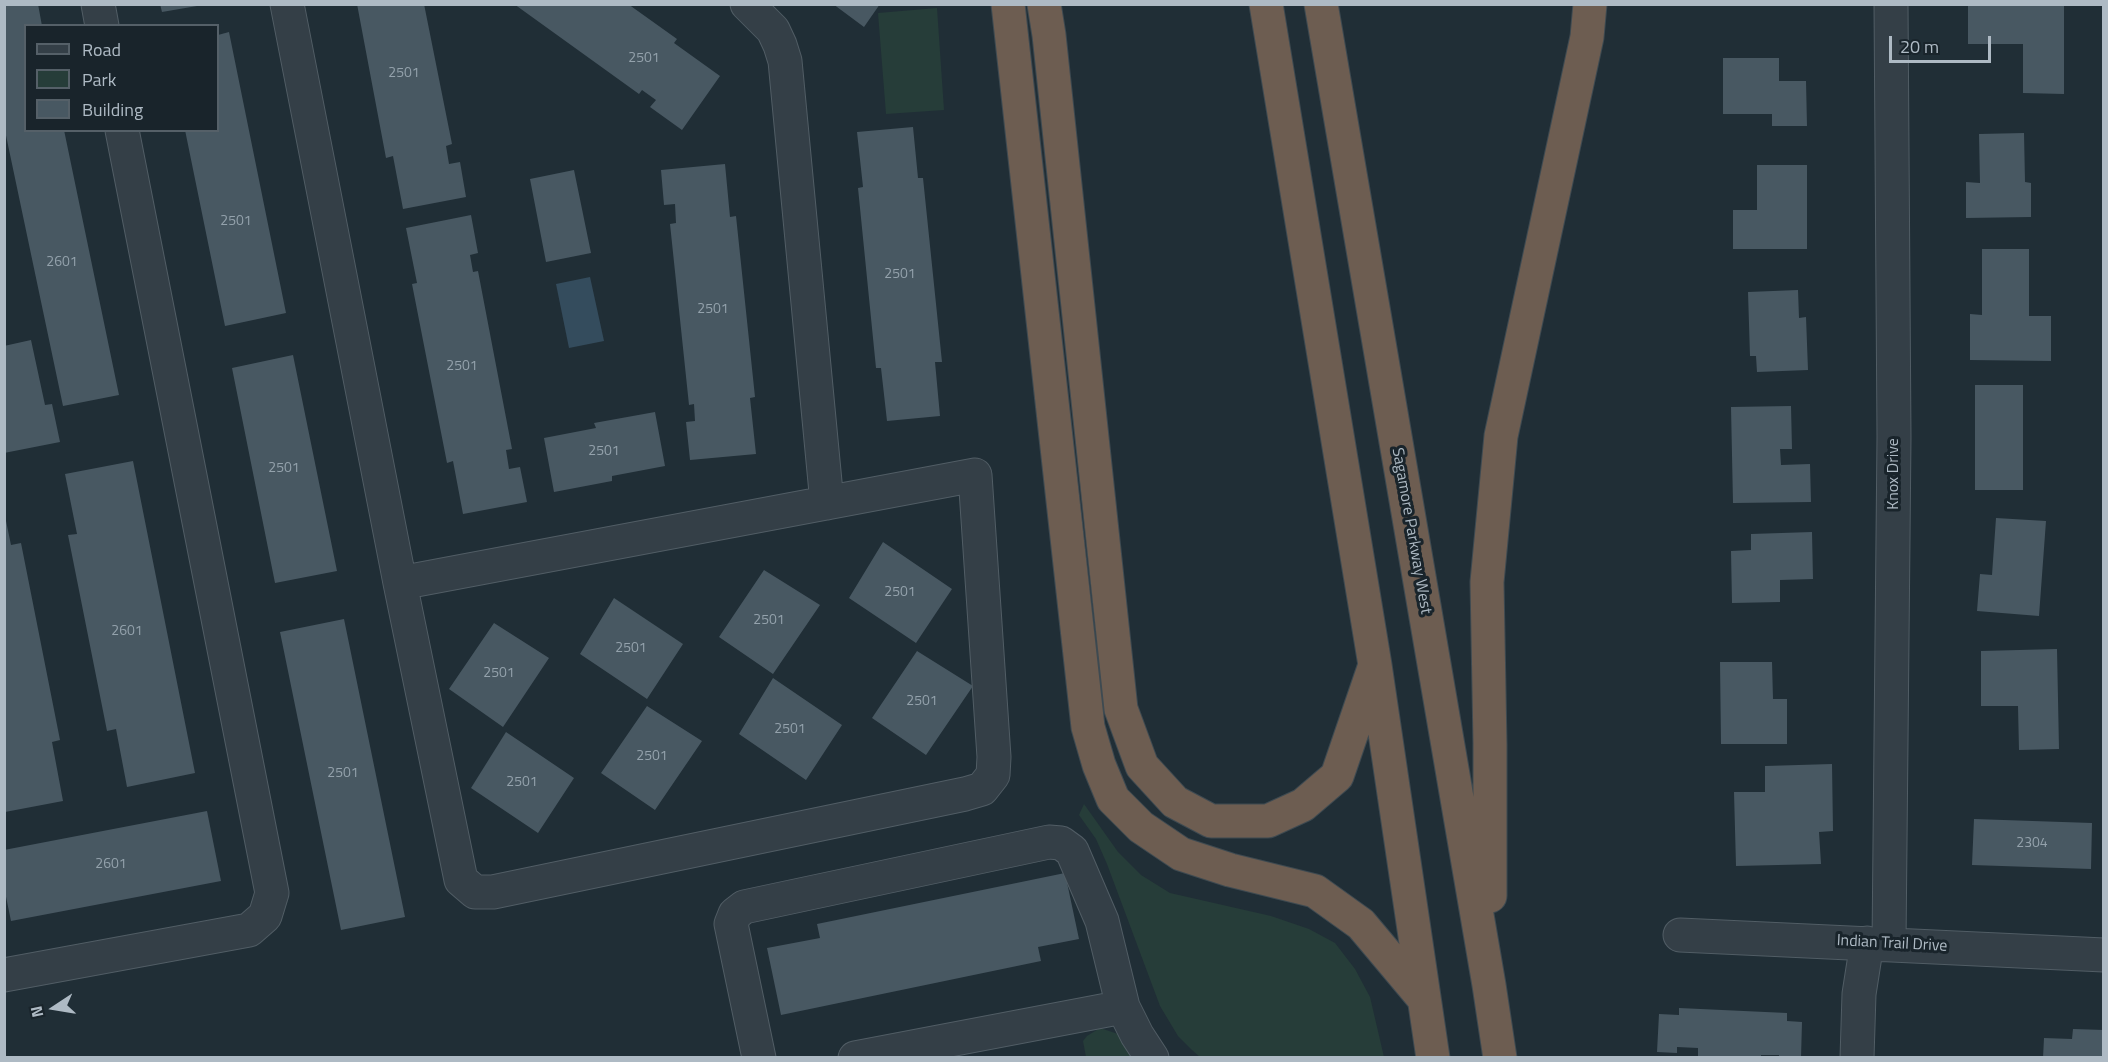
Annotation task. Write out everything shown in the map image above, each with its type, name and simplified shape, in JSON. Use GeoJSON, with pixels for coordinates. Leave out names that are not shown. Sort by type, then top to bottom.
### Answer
{"type":"FeatureCollection","features":[{"type":"Feature","properties":{"kind":"highway"},"geometry":{"type":"LineString","coordinates":[[1008,4],[1088,727],[1113,799],[1141,827],[1181,854],[1230,870],[1315,891],[1361,924],[1424,999]]}},
{"type":"Feature","properties":{"kind":"highway"},"geometry":{"type":"LineString","coordinates":[[1044,4],[1121,710],[1142,766],[1175,802],[1211,821],[1268,822],[1304,805],[1337,776],[1375,665]]}},
{"type":"Feature","properties":{"kind":"highway"},"geometry":{"type":"LineString","coordinates":[[1266,4],[1375,665],[1433,1058]]}},
{"type":"Feature","properties":{"kind":"highway","name":"Sagamore Parkway West"},"geometry":{"type":"LineString","coordinates":[[1320,4],[1500,1058]]}},
{"type":"Feature","properties":{"kind":"highway"},"geometry":{"type":"LineString","coordinates":[[1489,985],[1490,744],[1487,582],[1501,436],[1587,37],[1590,4]]}},
{"type":"Feature","properties":{"kind":"street"},"geometry":{"type":"LineString","coordinates":[[98,4],[102,24]]}},
{"type":"Feature","properties":{"kind":"street"},"geometry":{"type":"LineString","coordinates":[[287,4],[400,584],[461,880],[475,891],[493,892],[965,794],[982,789],[993,775],[994,757],[975,475],[400,584]]}},
{"type":"Feature","properties":{"kind":"street"},"geometry":{"type":"LineString","coordinates":[[747,4],[773,30],[784,61],[827,503]]}},
{"type":"Feature","properties":{"kind":"street","name":"Knox Drive"},"geometry":{"type":"LineString","coordinates":[[1857,1058],[1858,994],[1878,944],[1894,460],[1891,4]]}},
{"type":"Feature","properties":{"kind":"street"},"geometry":{"type":"LineString","coordinates":[[4,975],[249,930],[265,916],[272,893],[122,132]]}},
{"type":"Feature","properties":{"kind":"street"},"geometry":{"type":"LineString","coordinates":[[759,1058],[731,924],[735,914],[744,907],[1049,842],[1061,843],[1072,851],[1102,921],[1124,1007],[1137,1035],[1152,1058]]}},
{"type":"Feature","properties":{"kind":"street","name":"Indian Trail Drive"},"geometry":{"type":"LineString","coordinates":[[1680,935],[2103,955]]}},
{"type":"Feature","properties":{"kind":"street"},"geometry":{"type":"LineString","coordinates":[[855,1058],[1124,1007]]}},
{"type":"Feature","properties":{"kind":"green space"},"geometry":{"type":"Polygon","coordinates":[[[937,8],[944,110],[886,114],[878,13],[937,8]]]}},
{"type":"Feature","properties":{"kind":"green space"},"geometry":{"type":"Polygon","coordinates":[[[1084,804],[1118,852],[1141,875],[1170,893],[1271,916],[1309,929],[1335,943],[1355,969],[1370,997],[1384,1057],[1201,1058],[1178,1036],[1160,1006],[1107,864],[1096,839],[1079,815],[1084,804]]]}},
{"type":"Feature","properties":{"kind":"green space"},"geometry":{"type":"Polygon","coordinates":[[[1100,1028],[1121,1035],[1138,1057],[1086,1057],[1083,1041],[1100,1028]]]}},
{"type":"Feature","properties":{"kind":"water"},"geometry":{"type":"Polygon","coordinates":[[[590,277],[604,341],[569,348],[556,284],[590,277]]]}},
{"type":"Feature","properties":{"kind":"building"},"geometry":{"type":"Polygon","coordinates":[[[4,4],[38,4],[42,24],[24,24],[24,132],[64,132],[119,395],[63,406],[4,126],[4,4]]]}},
{"type":"Feature","properties":{"kind":"building"},"geometry":{"type":"Polygon","coordinates":[[[160,4],[197,4],[197,6],[162,12],[160,4]]]}},
{"type":"Feature","properties":{"kind":"building"},"geometry":{"type":"Polygon","coordinates":[[[357,4],[424,4],[452,144],[446,146],[449,164],[460,162],[466,197],[403,209],[393,156],[386,158],[357,4]]]}},
{"type":"Feature","properties":{"kind":"building"},"geometry":{"type":"Polygon","coordinates":[[[514,4],[628,4],[677,39],[674,43],[720,76],[682,130],[650,107],[656,100],[642,90],[639,94],[514,4]]]}},
{"type":"Feature","properties":{"kind":"building"},"geometry":{"type":"Polygon","coordinates":[[[833,4],[880,4],[864,27],[833,4]]]}},
{"type":"Feature","properties":{"kind":"building"},"geometry":{"type":"Polygon","coordinates":[[[1968,4],[2064,4],[2064,94],[2023,93],[2023,44],[1968,44],[1968,4]]]}},
{"type":"Feature","properties":{"kind":"building"},"geometry":{"type":"Polygon","coordinates":[[[229,32],[286,313],[225,326],[185,132],[219,132],[219,35],[229,32]]]}},
{"type":"Feature","properties":{"kind":"building"},"geometry":{"type":"Polygon","coordinates":[[[1723,58],[1779,58],[1779,81],[1806,81],[1807,126],[1772,126],[1772,114],[1723,114],[1723,58]]]}},
{"type":"Feature","properties":{"kind":"building"},"geometry":{"type":"Polygon","coordinates":[[[913,127],[918,178],[923,178],[942,362],[935,362],[940,416],[887,421],[881,368],[876,368],[858,188],[863,187],[857,132],[913,127]]]}},
{"type":"Feature","properties":{"kind":"building"},"geometry":{"type":"Polygon","coordinates":[[[2024,133],[2025,182],[2031,183],[2031,217],[1966,218],[1966,182],[1980,183],[1979,134],[2024,133]]]}},
{"type":"Feature","properties":{"kind":"building"},"geometry":{"type":"Polygon","coordinates":[[[725,164],[730,217],[736,216],[755,397],[750,398],[756,454],[690,460],[686,422],[695,421],[694,404],[689,405],[670,224],[676,223],[675,204],[664,205],[661,170],[725,164]]]}},
{"type":"Feature","properties":{"kind":"building"},"geometry":{"type":"Polygon","coordinates":[[[1757,165],[1807,165],[1807,249],[1733,249],[1733,210],[1757,210],[1757,165]]]}},
{"type":"Feature","properties":{"kind":"building"},"geometry":{"type":"Polygon","coordinates":[[[574,170],[591,253],[546,262],[530,179],[574,170]]]}},
{"type":"Feature","properties":{"kind":"building"},"geometry":{"type":"Polygon","coordinates":[[[471,215],[478,253],[470,255],[473,272],[478,271],[512,449],[506,450],[509,469],[520,467],[527,502],[463,514],[453,461],[447,463],[412,284],[417,283],[406,228],[471,215]]]}},
{"type":"Feature","properties":{"kind":"building"},"geometry":{"type":"Polygon","coordinates":[[[1982,249],[2029,249],[2029,316],[2051,316],[2051,361],[1970,360],[1970,314],[1982,315],[1982,249]]]}},
{"type":"Feature","properties":{"kind":"building"},"geometry":{"type":"Polygon","coordinates":[[[1798,290],[1799,318],[1806,317],[1808,370],[1757,372],[1756,356],[1750,356],[1748,292],[1798,290]]]}},
{"type":"Feature","properties":{"kind":"building"},"geometry":{"type":"Polygon","coordinates":[[[31,340],[45,405],[52,404],[60,442],[4,453],[4,346],[31,340]]]}},
{"type":"Feature","properties":{"kind":"building"},"geometry":{"type":"Polygon","coordinates":[[[293,355],[337,571],[275,583],[232,368],[293,355]]]}},
{"type":"Feature","properties":{"kind":"building"},"geometry":{"type":"Polygon","coordinates":[[[1975,385],[2023,385],[2023,490],[1975,490],[1975,385]]]}},
{"type":"Feature","properties":{"kind":"building"},"geometry":{"type":"Polygon","coordinates":[[[1791,406],[1792,449],[1780,449],[1781,465],[1810,464],[1811,502],[1733,503],[1731,407],[1791,406]]]}},
{"type":"Feature","properties":{"kind":"building"},"geometry":{"type":"Polygon","coordinates":[[[655,412],[665,466],[612,476],[612,481],[554,492],[544,438],[596,428],[594,423],[655,412]]]}},
{"type":"Feature","properties":{"kind":"building"},"geometry":{"type":"Polygon","coordinates":[[[133,461],[195,773],[127,787],[116,729],[107,731],[68,535],[77,534],[65,474],[133,461]]]}},
{"type":"Feature","properties":{"kind":"building"},"geometry":{"type":"Polygon","coordinates":[[[5,516],[11,545],[21,543],[60,740],[52,742],[63,801],[5,812],[5,516]]]}},
{"type":"Feature","properties":{"kind":"building"},"geometry":{"type":"Polygon","coordinates":[[[1996,518],[2046,521],[2039,616],[1977,611],[1980,574],[1992,575],[1996,518]]]}},
{"type":"Feature","properties":{"kind":"building"},"geometry":{"type":"Polygon","coordinates":[[[1812,532],[1813,579],[1780,580],[1780,602],[1732,603],[1731,551],[1751,550],[1751,534],[1812,532]]]}},
{"type":"Feature","properties":{"kind":"building"},"geometry":{"type":"Polygon","coordinates":[[[883,542],[952,589],[916,643],[849,598],[883,542]]]}},
{"type":"Feature","properties":{"kind":"building"},"geometry":{"type":"Polygon","coordinates":[[[764,570],[820,605],[773,674],[719,637],[764,570]]]}},
{"type":"Feature","properties":{"kind":"building"},"geometry":{"type":"Polygon","coordinates":[[[614,598],[683,644],[647,699],[580,654],[614,598]]]}},
{"type":"Feature","properties":{"kind":"building"},"geometry":{"type":"Polygon","coordinates":[[[344,619],[405,917],[341,930],[280,632],[344,619]]]}},
{"type":"Feature","properties":{"kind":"building"},"geometry":{"type":"Polygon","coordinates":[[[494,623],[549,658],[503,727],[449,689],[494,623]]]}},
{"type":"Feature","properties":{"kind":"building"},"geometry":{"type":"Polygon","coordinates":[[[2057,649],[2059,749],[2019,750],[2018,706],[1981,706],[1981,651],[2057,649]]]}},
{"type":"Feature","properties":{"kind":"building"},"geometry":{"type":"Polygon","coordinates":[[[917,651],[973,686],[926,755],[872,718],[917,651]]]}},
{"type":"Feature","properties":{"kind":"building"},"geometry":{"type":"Polygon","coordinates":[[[1720,662],[1772,662],[1773,699],[1787,699],[1787,744],[1721,744],[1720,662]]]}},
{"type":"Feature","properties":{"kind":"building"},"geometry":{"type":"Polygon","coordinates":[[[773,678],[842,725],[806,780],[739,734],[773,678]]]}},
{"type":"Feature","properties":{"kind":"building"},"geometry":{"type":"Polygon","coordinates":[[[647,706],[702,741],[655,810],[601,773],[647,706]]]}},
{"type":"Feature","properties":{"kind":"building"},"geometry":{"type":"Polygon","coordinates":[[[506,732],[574,778],[538,833],[471,788],[506,732]]]}},
{"type":"Feature","properties":{"kind":"building"},"geometry":{"type":"Polygon","coordinates":[[[1832,764],[1833,831],[1819,832],[1821,864],[1736,866],[1734,792],[1765,792],[1765,766],[1832,764]]]}},
{"type":"Feature","properties":{"kind":"building"},"geometry":{"type":"Polygon","coordinates":[[[207,811],[221,881],[11,921],[4,887],[4,850],[207,811]]]}},
{"type":"Feature","properties":{"kind":"building"},"geometry":{"type":"Polygon","coordinates":[[[1974,819],[2092,823],[2091,869],[1972,865],[1974,819]]]}},
{"type":"Feature","properties":{"kind":"building"},"geometry":{"type":"Polygon","coordinates":[[[1065,873],[1079,939],[1038,947],[1041,961],[781,1015],[767,948],[820,938],[817,924],[1065,873]]]}},
{"type":"Feature","properties":{"kind":"building"},"geometry":{"type":"Polygon","coordinates":[[[1679,1008],[1787,1013],[1787,1021],[1802,1022],[1801,1058],[1761,1055],[1761,1058],[1698,1058],[1698,1048],[1677,1047],[1677,1053],[1657,1052],[1659,1014],[1679,1015],[1679,1008]]]}},
{"type":"Feature","properties":{"kind":"building"},"geometry":{"type":"Polygon","coordinates":[[[2073,1029],[2104,1030],[2104,1058],[2043,1058],[2044,1038],[2072,1039],[2073,1029]]]}}]}
